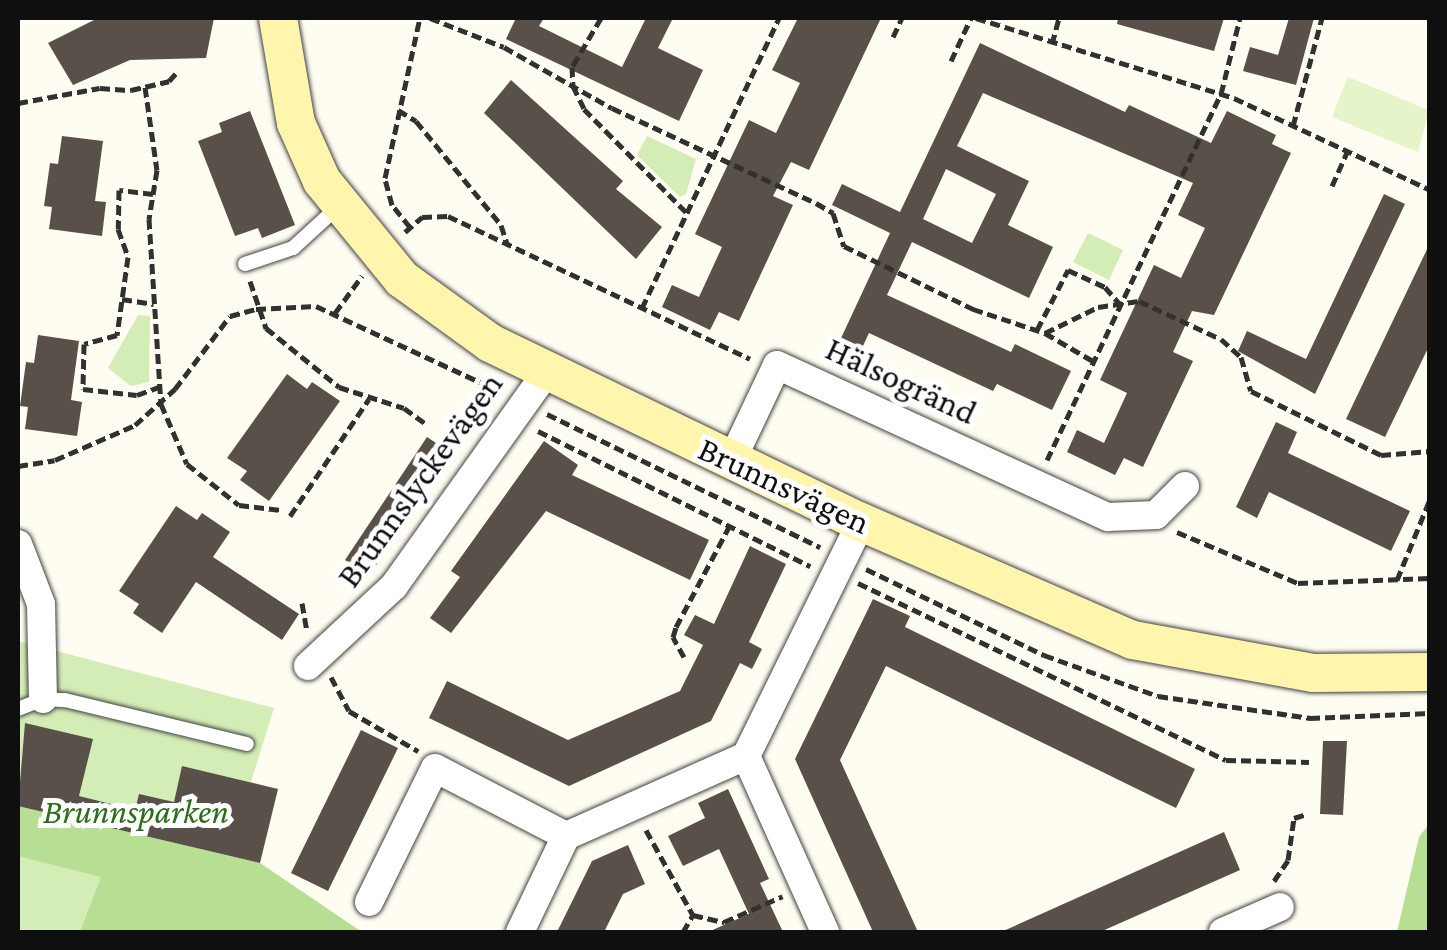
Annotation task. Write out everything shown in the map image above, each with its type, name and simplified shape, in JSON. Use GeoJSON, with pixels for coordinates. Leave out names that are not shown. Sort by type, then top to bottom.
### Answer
{"type":"FeatureCollection","features":[{"type":"Feature","properties":{"kind":"street","name":"Brunnsvägen"},"geometry":{"type":"LineString","coordinates":[[278,18],[296,123],[322,181],[382,256],[446,313],[545,374],[861,522],[1133,640],[1313,673],[1430,672]]}},
{"type":"Feature","properties":{"kind":"street","name":"Brunnsvägen"},"geometry":{"type":"LineString","coordinates":[[288,68],[302,18]]}},
{"type":"Feature","properties":{"kind":"street","name":"Hälsogränd"},"geometry":{"type":"LineString","coordinates":[[731,462],[777,365],[1108,517],[1156,515]]}},
{"type":"Feature","properties":{"kind":"street","name":"Brunnslyckevägen"},"geometry":{"type":"LineString","coordinates":[[314,662],[394,586],[545,374]]}},
{"type":"Feature","properties":{"kind":"street"},"geometry":{"type":"LineString","coordinates":[[1156,515],[1185,486]]}},
{"type":"Feature","properties":{"kind":"street"},"geometry":{"type":"LineString","coordinates":[[520,932],[566,836],[746,756],[861,522]]}},
{"type":"Feature","properties":{"kind":"street"},"geometry":{"type":"LineString","coordinates":[[18,544],[41,604],[30,704]]}},
{"type":"Feature","properties":{"kind":"street"},"geometry":{"type":"LineString","coordinates":[[746,756],[825,932]]}},
{"type":"Feature","properties":{"kind":"street"},"geometry":{"type":"LineString","coordinates":[[369,902],[435,768],[566,836]]}},
{"type":"Feature","properties":{"kind":"street"},"geometry":{"type":"LineString","coordinates":[[1223,932],[1274,910]]}},
{"type":"Feature","properties":{"kind":"lane"},"geometry":{"type":"LineString","coordinates":[[245,264],[293,248],[340,204]]}},
{"type":"Feature","properties":{"kind":"lane"},"geometry":{"type":"LineString","coordinates":[[30,704],[247,744]]}},
{"type":"Feature","properties":{"kind":"path"},"geometry":{"type":"LineString","coordinates":[[410,227],[392,205],[385,178],[420,18]]}},
{"type":"Feature","properties":{"kind":"path"},"geometry":{"type":"LineString","coordinates":[[430,18],[504,47],[574,86],[832,213],[844,246],[973,309],[1041,332],[1093,361]]}},
{"type":"Feature","properties":{"kind":"path"},"geometry":{"type":"LineString","coordinates":[[601,18],[572,67],[574,86],[584,108],[687,213]]}},
{"type":"Feature","properties":{"kind":"path"},"geometry":{"type":"LineString","coordinates":[[642,308],[779,18]]}},
{"type":"Feature","properties":{"kind":"path"},"geometry":{"type":"LineString","coordinates":[[893,37],[902,18]]}},
{"type":"Feature","properties":{"kind":"path"},"geometry":{"type":"LineString","coordinates":[[951,60],[974,18],[1222,94],[1430,190]]}},
{"type":"Feature","properties":{"kind":"path"},"geometry":{"type":"LineString","coordinates":[[1052,44],[1059,18]]}},
{"type":"Feature","properties":{"kind":"path"},"geometry":{"type":"LineString","coordinates":[[1035,486],[1222,94],[1240,18]]}},
{"type":"Feature","properties":{"kind":"path"},"geometry":{"type":"LineString","coordinates":[[1293,126],[1322,18]]}},
{"type":"Feature","properties":{"kind":"path"},"geometry":{"type":"LineString","coordinates":[[18,103],[145,87],[170,81],[178,71]]}},
{"type":"Feature","properties":{"kind":"path"},"geometry":{"type":"LineString","coordinates":[[145,87],[154,124],[154,304],[161,404],[186,464],[238,504],[281,510]]}},
{"type":"Feature","properties":{"kind":"path"},"geometry":{"type":"LineString","coordinates":[[398,110],[416,121],[501,224],[507,244]]}},
{"type":"Feature","properties":{"kind":"path"},"geometry":{"type":"LineString","coordinates":[[1332,186],[1347,152]]}},
{"type":"Feature","properties":{"kind":"path"},"geometry":{"type":"LineString","coordinates":[[153,194],[119,190],[118,229],[128,257],[117,335],[84,344],[83,389],[138,395],[159,387]]}},
{"type":"Feature","properties":{"kind":"path"},"geometry":{"type":"LineString","coordinates":[[334,313],[410,227],[433,213],[777,365]]}},
{"type":"Feature","properties":{"kind":"path"},"geometry":{"type":"LineString","coordinates":[[245,264],[266,328],[339,388],[404,408],[426,423]]}},
{"type":"Feature","properties":{"kind":"path"},"geometry":{"type":"LineString","coordinates":[[1041,332],[1068,270],[1105,288],[1120,304]]}},
{"type":"Feature","properties":{"kind":"path"},"geometry":{"type":"LineString","coordinates":[[122,299],[154,304]]}},
{"type":"Feature","properties":{"kind":"path"},"geometry":{"type":"LineString","coordinates":[[1041,332],[1098,307],[1139,302],[1221,340],[1241,358],[1251,390],[1382,455],[1430,451]]}},
{"type":"Feature","properties":{"kind":"path"},"geometry":{"type":"LineString","coordinates":[[18,466],[81,450],[135,425],[161,404],[230,316]]}},
{"type":"Feature","properties":{"kind":"path"},"geometry":{"type":"LineString","coordinates":[[290,516],[369,398]]}},
{"type":"Feature","properties":{"kind":"path"},"geometry":{"type":"LineString","coordinates":[[513,414],[548,438],[729,527],[836,573],[1226,760],[1309,762]]}},
{"type":"Feature","properties":{"kind":"path"},"geometry":{"type":"LineString","coordinates":[[1397,580],[1430,499]]}},
{"type":"Feature","properties":{"kind":"path"},"geometry":{"type":"LineString","coordinates":[[1156,515],[1166,527],[1284,580],[1430,578]]}},
{"type":"Feature","properties":{"kind":"path"},"geometry":{"type":"LineString","coordinates":[[684,657],[673,637],[676,627],[729,527]]}},
{"type":"Feature","properties":{"kind":"path"},"geometry":{"type":"LineString","coordinates":[[314,662],[349,710],[415,748],[435,768]]}},
{"type":"Feature","properties":{"kind":"path"},"geometry":{"type":"LineString","coordinates":[[635,806],[693,915],[724,922],[804,886]]}},
{"type":"Feature","properties":{"kind":"path"},"geometry":{"type":"LineString","coordinates":[[1274,910],[1264,891],[1288,860],[1294,818],[1307,814]]}},
{"type":"Feature","properties":{"kind":"path"},"geometry":{"type":"LineString","coordinates":[[683,932],[693,915]]}},
{"type":"Feature","properties":{"kind":"green space"},"geometry":{"type":"Polygon","coordinates":[[[1348,77],[1429,110],[1418,152],[1332,117],[1348,77]]]}},
{"type":"Feature","properties":{"kind":"green space"},"geometry":{"type":"Polygon","coordinates":[[[647,136],[696,159],[686,194],[680,197],[637,155],[647,136]]]}},
{"type":"Feature","properties":{"kind":"green space"},"geometry":{"type":"Polygon","coordinates":[[[1088,233],[1123,250],[1109,280],[1073,262],[1088,233]]]}},
{"type":"Feature","properties":{"kind":"green space"},"geometry":{"type":"Polygon","coordinates":[[[138,315],[150,316],[149,382],[131,386],[108,368],[138,315]]]}},
{"type":"Feature","properties":{"kind":"green space","name":"Brunnsparken"},"geometry":{"type":"Polygon","coordinates":[[[18,641],[274,708],[251,782],[278,789],[237,932],[18,932],[18,641]]]}},
{"type":"Feature","properties":{"kind":"green space"},"geometry":{"type":"Polygon","coordinates":[[[18,806],[260,863],[362,932],[80,932],[101,877],[18,856],[18,806]]]}},
{"type":"Feature","properties":{"kind":"green space"},"geometry":{"type":"Polygon","coordinates":[[[1429,824],[1429,932],[1397,932],[1419,837],[1429,824]]]}},
{"type":"Feature","properties":{"kind":"building"},"geometry":{"type":"Polygon","coordinates":[[[98,18],[214,18],[206,58],[130,60],[73,85],[48,43],[98,18]]]}},
{"type":"Feature","properties":{"kind":"building"},"geometry":{"type":"Polygon","coordinates":[[[516,18],[544,18],[539,26],[622,67],[646,18],[673,18],[658,48],[703,70],[679,121],[506,39],[516,18]]]}},
{"type":"Feature","properties":{"kind":"building"},"geometry":{"type":"Polygon","coordinates":[[[798,18],[881,18],[809,170],[791,162],[773,196],[793,205],[739,321],[719,312],[710,330],[662,307],[672,285],[699,297],[722,247],[695,234],[749,120],[776,133],[800,83],[772,70],[798,18]]]}},
{"type":"Feature","properties":{"kind":"building"},"geometry":{"type":"Polygon","coordinates":[[[1118,18],[1224,18],[1214,51],[1117,24],[1118,18]]]}},
{"type":"Feature","properties":{"kind":"building"},"geometry":{"type":"Polygon","coordinates":[[[1289,18],[1314,18],[1296,85],[1243,71],[1250,47],[1278,55],[1289,18]]]}},
{"type":"Feature","properties":{"kind":"building"},"geometry":{"type":"Polygon","coordinates":[[[980,43],[1125,112],[1129,105],[1211,143],[1227,111],[1276,135],[1272,144],[1291,153],[1214,315],[1192,311],[1173,352],[1193,361],[1143,467],[1124,458],[1115,475],[1067,452],[1077,430],[1104,443],[1127,393],[1100,380],[1154,265],[1181,278],[1205,228],[1178,215],[1193,183],[983,93],[957,146],[1029,181],[1008,225],[1053,247],[1029,298],[912,242],[887,295],[1011,352],[1015,344],[1071,371],[1052,410],[997,384],[993,391],[869,333],[856,361],[835,351],[890,233],[832,205],[842,184],[900,212],[980,43]],[[946,169],[923,219],[972,243],[996,194],[946,169]]]}},
{"type":"Feature","properties":{"kind":"building"},"geometry":{"type":"Polygon","coordinates":[[[511,80],[623,181],[616,189],[662,227],[636,259],[484,113],[511,80]]]}},
{"type":"Feature","properties":{"kind":"building"},"geometry":{"type":"Polygon","coordinates":[[[250,111],[295,225],[262,238],[258,228],[235,236],[198,141],[222,132],[219,123],[250,111]]]}},
{"type":"Feature","properties":{"kind":"building"},"geometry":{"type":"Polygon","coordinates":[[[62,136],[103,141],[95,201],[106,202],[102,236],[49,229],[52,207],[44,206],[50,163],[58,164],[62,136]]]}},
{"type":"Feature","properties":{"kind":"building"},"geometry":{"type":"Polygon","coordinates":[[[1384,194],[1405,204],[1315,394],[1238,351],[1247,331],[1306,359],[1384,194]]]}},
{"type":"Feature","properties":{"kind":"building"},"geometry":{"type":"Polygon","coordinates":[[[1430,243],[1430,344],[1385,437],[1346,419],[1430,243]]]}},
{"type":"Feature","properties":{"kind":"building"},"geometry":{"type":"Polygon","coordinates":[[[38,335],[79,341],[71,400],[82,402],[77,436],[25,429],[28,407],[20,406],[26,362],[34,363],[38,335]]]}},
{"type":"Feature","properties":{"kind":"building"},"geometry":{"type":"Polygon","coordinates":[[[287,374],[307,389],[312,382],[340,401],[269,501],[240,480],[247,471],[227,458],[287,374]]]}},
{"type":"Feature","properties":{"kind":"building"},"geometry":{"type":"Polygon","coordinates":[[[1276,422],[1297,432],[1288,453],[1410,511],[1391,551],[1269,492],[1257,518],[1236,507],[1276,422]]]}},
{"type":"Feature","properties":{"kind":"building"},"geometry":{"type":"Polygon","coordinates":[[[427,437],[451,453],[369,576],[345,560],[427,437]]]}},
{"type":"Feature","properties":{"kind":"building"},"geometry":{"type":"Polygon","coordinates":[[[544,441],[578,465],[572,475],[709,540],[690,580],[546,511],[451,633],[430,618],[460,577],[451,571],[544,441]]]}},
{"type":"Feature","properties":{"kind":"building"},"geometry":{"type":"Polygon","coordinates":[[[176,506],[197,520],[202,513],[230,532],[213,557],[299,614],[282,640],[196,582],[162,633],[133,613],[139,604],[119,591],[176,506]]]}},
{"type":"Feature","properties":{"kind":"building"},"geometry":{"type":"Polygon","coordinates":[[[750,546],[786,564],[749,642],[762,649],[752,669],[740,663],[711,721],[569,786],[429,718],[447,681],[568,740],[680,691],[703,645],[684,635],[695,615],[714,624],[750,546]]]}},
{"type":"Feature","properties":{"kind":"building"},"geometry":{"type":"Polygon","coordinates":[[[873,599],[910,616],[905,627],[1195,769],[1176,808],[886,666],[840,760],[918,932],[873,932],[795,759],[873,599]]]}},
{"type":"Feature","properties":{"kind":"building"},"geometry":{"type":"Polygon","coordinates":[[[25,723],[93,739],[79,796],[135,810],[139,794],[174,802],[182,766],[278,789],[260,863],[18,806],[25,723]]]}},
{"type":"Feature","properties":{"kind":"building"},"geometry":{"type":"Polygon","coordinates":[[[361,730],[398,748],[328,891],[291,873],[361,730]]]}},
{"type":"Feature","properties":{"kind":"building"},"geometry":{"type":"Polygon","coordinates":[[[1323,741],[1347,741],[1343,815],[1320,814],[1323,741]]]}},
{"type":"Feature","properties":{"kind":"building"},"geometry":{"type":"Polygon","coordinates":[[[728,789],[769,879],[760,883],[783,932],[708,932],[749,914],[719,849],[683,866],[668,836],[705,818],[698,803],[728,789]]]}},
{"type":"Feature","properties":{"kind":"building"},"geometry":{"type":"Polygon","coordinates":[[[1224,832],[1240,870],[1100,932],[1001,932],[1224,832]]]}},
{"type":"Feature","properties":{"kind":"building"},"geometry":{"type":"Polygon","coordinates":[[[628,845],[645,884],[623,894],[604,932],[557,932],[592,861],[628,845]]]}}]}
